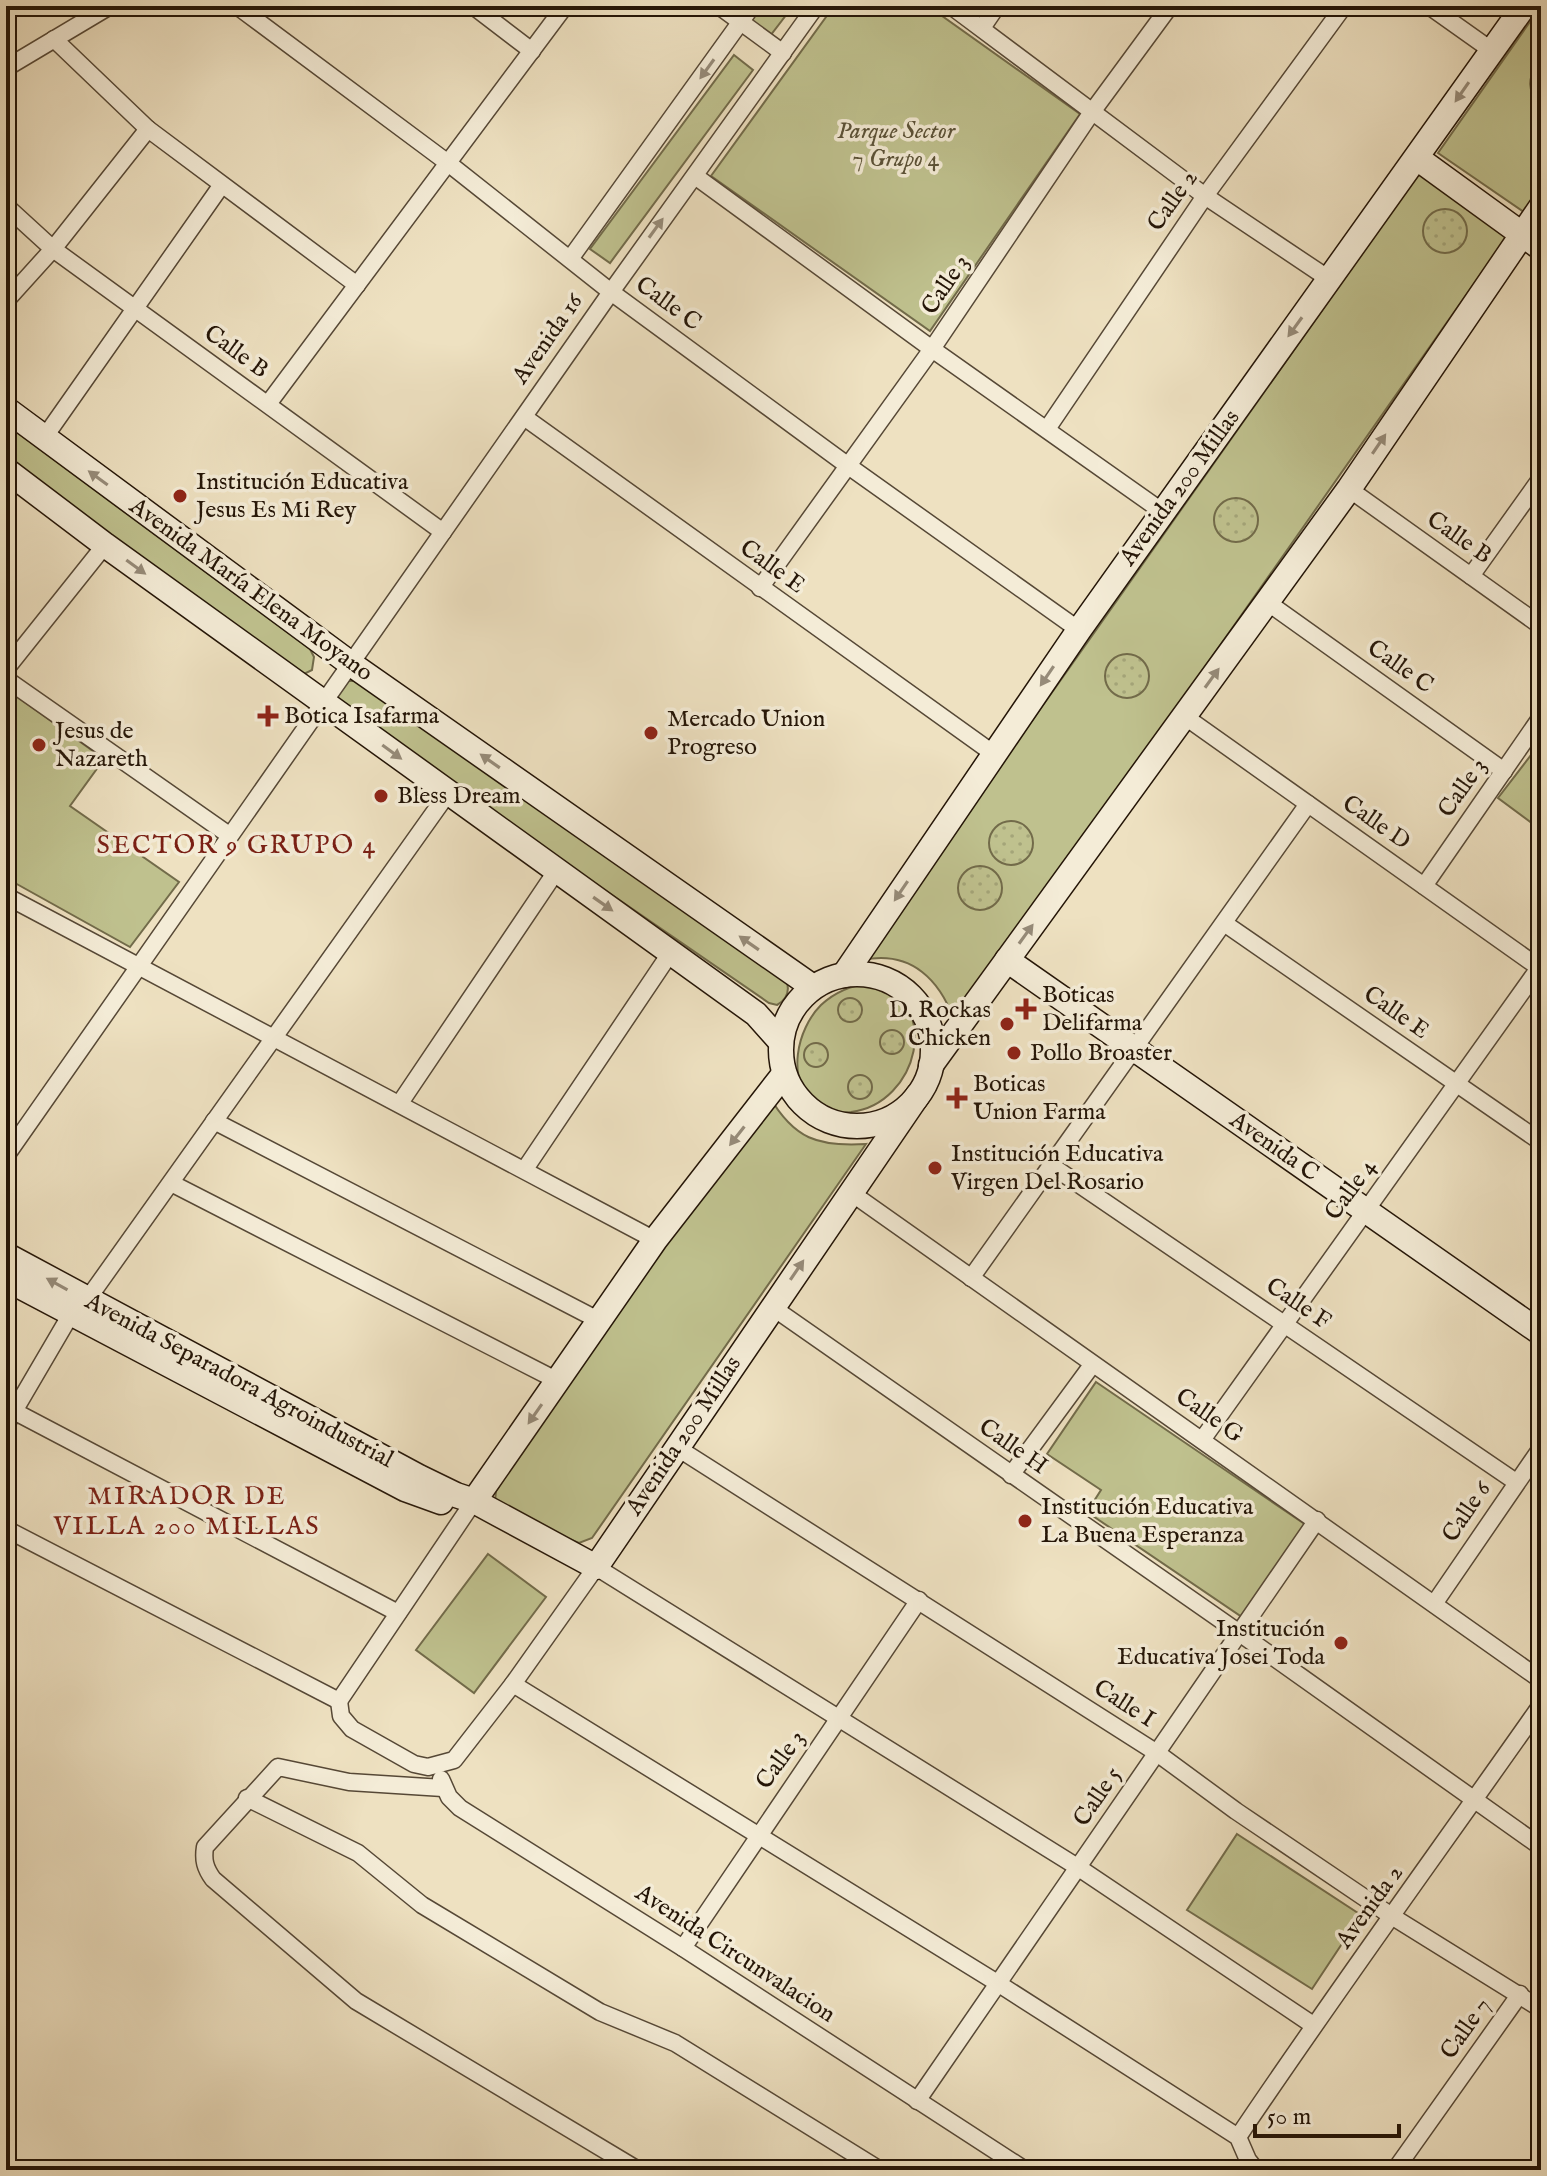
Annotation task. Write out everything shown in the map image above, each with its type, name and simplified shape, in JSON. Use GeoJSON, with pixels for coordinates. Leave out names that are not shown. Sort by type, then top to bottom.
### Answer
{"type":"FeatureCollection","features":[{"type":"Feature","properties":{"kind":"street"},"geometry":{"type":"LineString","coordinates":[[6,68],[110,6]]}},
{"type":"Feature","properties":{"kind":"street","name":"Calle C"},"geometry":{"type":"LineString","coordinates":[[237,6],[448,163],[611,292],[1079,630]]}},
{"type":"Feature","properties":{"kind":"street"},"geometry":{"type":"LineString","coordinates":[[473,6],[532,51]]}},
{"type":"Feature","properties":{"kind":"street"},"geometry":{"type":"LineString","coordinates":[[268,404],[565,6]]}},
{"type":"Feature","properties":{"kind":"street"},"geometry":{"type":"LineString","coordinates":[[719,6],[783,53]]}},
{"type":"Feature","properties":{"kind":"street","name":"Avenida 16"},"geometry":{"type":"LineString","coordinates":[[570,259],[752,6]]}},
{"type":"Feature","properties":{"kind":"street","name":"Avenida 16"},"geometry":{"type":"LineString","coordinates":[[6,1156],[611,292],[816,6]]}},
{"type":"Feature","properties":{"kind":"street"},"geometry":{"type":"LineString","coordinates":[[951,6],[1205,196],[1329,279]]}},
{"type":"Feature","properties":{"kind":"street"},"geometry":{"type":"LineString","coordinates":[[982,28],[997,6]]}},
{"type":"Feature","properties":{"kind":"street","name":"Calle 3"},"geometry":{"type":"LineString","coordinates":[[760,588],[932,349],[1092,112],[1170,6]]}},
{"type":"Feature","properties":{"kind":"street","name":"Calle 2"},"geometry":{"type":"LineString","coordinates":[[1047,429],[1205,196],[1344,6]]}},
{"type":"Feature","properties":{"kind":"street"},"geometry":{"type":"LineString","coordinates":[[1429,6],[1491,50]]}},
{"type":"Feature","properties":{"kind":"street","name":"Avenida 200 Millas"},"geometry":{"type":"LineString","coordinates":[[844,975],[1079,630],[1524,6]]}},
{"type":"Feature","properties":{"kind":"street"},"geometry":{"type":"LineString","coordinates":[[54,39],[148,129],[357,285]]}},
{"type":"Feature","properties":{"kind":"street"},"geometry":{"type":"LineString","coordinates":[[6,301],[53,249],[148,129]]}},
{"type":"Feature","properties":{"kind":"street"},"geometry":{"type":"LineString","coordinates":[[1417,158],[1541,248]]}},
{"type":"Feature","properties":{"kind":"street"},"geometry":{"type":"LineString","coordinates":[[695,176],[1163,512]]}},
{"type":"Feature","properties":{"kind":"street"},"geometry":{"type":"LineString","coordinates":[[44,438],[221,186]]}},
{"type":"Feature","properties":{"kind":"street","name":"Calle B"},"geometry":{"type":"LineString","coordinates":[[6,206],[53,249],[443,532]]}},
{"type":"Feature","properties":{"kind":"street"},"geometry":{"type":"LineString","coordinates":[[931,1065],[931,1033],[926,1017],[906,991],[877,976],[844,975],[813,987],[791,1011],[781,1042],[784,1074],[801,1102],[829,1120],[845,1125],[861,1125],[885,1120],[918,1095],[931,1065],[1349,489],[1541,207]]}},
{"type":"Feature","properties":{"kind":"street","name":"Avenida María Elena Moyano"},"geometry":{"type":"LineString","coordinates":[[6,409],[351,664],[813,987]]}},
{"type":"Feature","properties":{"kind":"street","name":"Calle E"},"geometry":{"type":"LineString","coordinates":[[524,417],[994,754]]}},
{"type":"Feature","properties":{"kind":"street","name":"Avenida María Elena Moyano"},"geometry":{"type":"LineString","coordinates":[[6,470],[105,545],[756,1014],[781,1042]]}},
{"type":"Feature","properties":{"kind":"street"},"geometry":{"type":"LineString","coordinates":[[1471,576],[1541,478]]}},
{"type":"Feature","properties":{"kind":"street","name":"Calle B"},"geometry":{"type":"LineString","coordinates":[[1349,489],[1541,626]]}},
{"type":"Feature","properties":{"kind":"street"},"geometry":{"type":"LineString","coordinates":[[6,669],[105,545]]}},
{"type":"Feature","properties":{"kind":"street","name":"Calle C"},"geometry":{"type":"LineString","coordinates":[[1267,602],[1504,771]]}},
{"type":"Feature","properties":{"kind":"street"},"geometry":{"type":"LineString","coordinates":[[6,679],[229,835]]}},
{"type":"Feature","properties":{"kind":"street","name":"Calle D"},"geometry":{"type":"LineString","coordinates":[[1184,716],[1540,968]]}},
{"type":"Feature","properties":{"kind":"street","name":"Calle 3"},"geometry":{"type":"LineString","coordinates":[[1424,886],[1541,717]]}},
{"type":"Feature","properties":{"kind":"street"},"geometry":{"type":"LineString","coordinates":[[398,1613],[9,1415],[79,1307],[171,1183],[448,793]]}},
{"type":"Feature","properties":{"kind":"street"},"geometry":{"type":"LineString","coordinates":[[971,1278],[1308,804]]}},
{"type":"Feature","properties":{"kind":"street"},"geometry":{"type":"LineString","coordinates":[[400,1103],[557,870]]}},
{"type":"Feature","properties":{"kind":"street"},"geometry":{"type":"LineString","coordinates":[[9,902],[139,965],[655,1240]]}},
{"type":"Feature","properties":{"kind":"street","name":"Calle E"},"geometry":{"type":"LineString","coordinates":[[1224,923],[1541,1142]]}},
{"type":"Feature","properties":{"kind":"street"},"geometry":{"type":"LineString","coordinates":[[525,1169],[671,952]]}},
{"type":"Feature","properties":{"kind":"street","name":"Avenida C"},"geometry":{"type":"LineString","coordinates":[[1007,960],[1541,1333]]}},
{"type":"Feature","properties":{"kind":"street","name":"Calle 4"},"geometry":{"type":"LineString","coordinates":[[1202,1440],[1540,968]]}},
{"type":"Feature","properties":{"kind":"street"},"geometry":{"type":"LineString","coordinates":[[638,2170],[356,2001],[213,1879],[203,1858],[205,1847],[278,1767],[349,1782],[443,1788],[440,1766],[414,1764],[352,1729],[341,1716],[339,1701],[655,1240],[784,1074]]}},
{"type":"Feature","properties":{"kind":"street","name":"Avenida 200 Millas"},"geometry":{"type":"LineString","coordinates":[[440,1766],[454,1760],[513,1684],[918,1095]]}},
{"type":"Feature","properties":{"kind":"street"},"geometry":{"type":"LineString","coordinates":[[214,1121],[600,1321]]}},
{"type":"Feature","properties":{"kind":"street","name":"Calle F"},"geometry":{"type":"LineString","coordinates":[[1052,1166],[1516,1482]]}},
{"type":"Feature","properties":{"kind":"street"},"geometry":{"type":"LineString","coordinates":[[171,1183],[558,1381]]}},
{"type":"Feature","properties":{"kind":"street","name":"Calle G"},"geometry":{"type":"LineString","coordinates":[[850,1192],[1541,1680]]}},
{"type":"Feature","properties":{"kind":"street","name":"Avenida Separadora Agroindustrial"},"geometry":{"type":"LineString","coordinates":[[6,1255],[79,1307],[405,1489],[463,1506],[474,1501],[596,1567]]}},
{"type":"Feature","properties":{"kind":"street","name":"Avenida Separadora Agroindustrial"},"geometry":{"type":"LineString","coordinates":[[6,1279],[79,1307]]}},
{"type":"Feature","properties":{"kind":"street","name":"Calle H"},"geometry":{"type":"LineString","coordinates":[[772,1307],[1541,1847]]}},
{"type":"Feature","properties":{"kind":"street"},"geometry":{"type":"LineString","coordinates":[[1011,1475],[1092,1365]]}},
{"type":"Feature","properties":{"kind":"street","name":"Calle I"},"geometry":{"type":"LineString","coordinates":[[676,1447],[1157,1753],[1236,1811],[1393,1917],[1541,2009]]}},
{"type":"Feature","properties":{"kind":"street","name":"Calle 6"},"geometry":{"type":"LineString","coordinates":[[1434,1604],[1541,1448]]}},
{"type":"Feature","properties":{"kind":"street","name":"Calle 5"},"geometry":{"type":"LineString","coordinates":[[917,2101],[1317,1520]]}},
{"type":"Feature","properties":{"kind":"street"},"geometry":{"type":"LineString","coordinates":[[6,1529],[339,1701]]}},
{"type":"Feature","properties":{"kind":"street"},"geometry":{"type":"LineString","coordinates":[[596,1567],[1079,1868],[1313,2025]]}},
{"type":"Feature","properties":{"kind":"street","name":"Calle 3"},"geometry":{"type":"LineString","coordinates":[[683,1948],[919,1600]]}},
{"type":"Feature","properties":{"kind":"street"},"geometry":{"type":"LineString","coordinates":[[513,1684],[999,1984],[1238,2137],[1256,2170]]}},
{"type":"Feature","properties":{"kind":"street","name":"Avenida 2"},"geometry":{"type":"LineString","coordinates":[[1238,2137],[1313,2025],[1393,1917],[1541,1705]]}},
{"type":"Feature","properties":{"kind":"street","name":"Avenida Circunvalacion"},"geometry":{"type":"LineString","coordinates":[[443,1788],[460,1808],[683,1948],[1025,2170]]}},
{"type":"Feature","properties":{"kind":"street"},"geometry":{"type":"LineString","coordinates":[[247,1798],[358,1853],[422,1905],[600,2012],[675,2043],[880,2170]]}},
{"type":"Feature","properties":{"kind":"street","name":"Calle 7"},"geometry":{"type":"LineString","coordinates":[[1395,2170],[1520,1994]]}},
{"type":"Feature","properties":{"kind":"street"},"geometry":{"type":"LineString","coordinates":[[991,2170],[1001,2155]]}},
{"type":"Feature","properties":{"kind":"green space"},"geometry":{"type":"Polygon","coordinates":[[[762,6],[793,6],[770,36],[751,21],[762,6]]]}},
{"type":"Feature","properties":{"kind":"green space","name":"Parque Sector 7 Grupo 4"},"geometry":{"type":"Polygon","coordinates":[[[834,6],[928,6],[1080,114],[930,331],[711,176],[834,6]]]}},
{"type":"Feature","properties":{"kind":"green space"},"geometry":{"type":"Polygon","coordinates":[[[1541,6],[1541,188],[1524,212],[1438,153],[1541,6]]]}},
{"type":"Feature","properties":{"kind":"green space"},"geometry":{"type":"Polygon","coordinates":[[[734,55],[753,70],[610,263],[590,249],[734,55]]]}},
{"type":"Feature","properties":{"kind":"green space"},"geometry":{"type":"Polygon","coordinates":[[[1541,65],[1541,103],[1533,94],[1530,84],[1533,74],[1541,65]]]}},
{"type":"Feature","properties":{"kind":"green space"},"geometry":{"type":"Polygon","coordinates":[[[1421,170],[1509,234],[955,1023],[942,994],[922,972],[896,960],[863,960],[1421,170]]]}},
{"type":"Feature","properties":{"kind":"green space"},"geometry":{"type":"Polygon","coordinates":[[[1445,209],[1461,215],[1467,231],[1461,247],[1445,253],[1429,247],[1423,231],[1429,215],[1445,209]]]}},
{"type":"Feature","properties":{"kind":"green space"},"geometry":{"type":"Polygon","coordinates":[[[6,424],[310,649],[314,657],[312,670],[300,676],[290,673],[6,458],[6,424]]]}},
{"type":"Feature","properties":{"kind":"green space"},"geometry":{"type":"Polygon","coordinates":[[[1236,498],[1252,504],[1258,520],[1252,536],[1236,542],[1220,536],[1214,520],[1220,504],[1236,498]]]}},
{"type":"Feature","properties":{"kind":"green space"},"geometry":{"type":"Polygon","coordinates":[[[1127,654],[1143,660],[1149,676],[1143,692],[1127,698],[1111,692],[1105,676],[1111,660],[1127,654]]]}},
{"type":"Feature","properties":{"kind":"green space"},"geometry":{"type":"Polygon","coordinates":[[[349,681],[356,681],[786,979],[786,997],[777,1005],[769,1003],[337,706],[335,692],[349,681]]]}},
{"type":"Feature","properties":{"kind":"green space"},"geometry":{"type":"Polygon","coordinates":[[[8,690],[104,759],[70,806],[179,882],[130,947],[6,878],[8,690]]]}},
{"type":"Feature","properties":{"kind":"green space"},"geometry":{"type":"Polygon","coordinates":[[[1541,742],[1541,830],[1498,798],[1541,742]]]}},
{"type":"Feature","properties":{"kind":"green space"},"geometry":{"type":"Polygon","coordinates":[[[1011,821],[1027,827],[1033,843],[1027,859],[1011,865],[995,859],[989,843],[995,827],[1011,821]]]}},
{"type":"Feature","properties":{"kind":"green space"},"geometry":{"type":"Polygon","coordinates":[[[980,866],[996,872],[1002,888],[996,904],[980,910],[964,904],[958,888],[964,872],[980,866]]]}},
{"type":"Feature","properties":{"kind":"green space"},"geometry":{"type":"Polygon","coordinates":[[[871,983],[894,993],[908,1010],[914,1030],[914,1051],[906,1072],[893,1091],[874,1105],[851,1112],[828,1110],[806,1094],[800,1082],[798,1054],[801,1041],[813,1015],[826,1000],[844,990],[871,983]]]}},
{"type":"Feature","properties":{"kind":"green space"},"geometry":{"type":"Polygon","coordinates":[[[850,998],[861,1005],[862,1010],[855,1021],[850,1022],[839,1015],[838,1010],[845,999],[850,998]]]}},
{"type":"Feature","properties":{"kind":"green space"},"geometry":{"type":"Polygon","coordinates":[[[892,1030],[903,1037],[904,1042],[897,1053],[892,1054],[881,1047],[880,1042],[887,1031],[892,1030]]]}},
{"type":"Feature","properties":{"kind":"green space"},"geometry":{"type":"Polygon","coordinates":[[[816,1043],[824,1047],[828,1055],[824,1063],[816,1067],[808,1063],[804,1055],[808,1047],[816,1043]]]}},
{"type":"Feature","properties":{"kind":"green space"},"geometry":{"type":"Polygon","coordinates":[[[860,1075],[871,1082],[872,1087],[865,1098],[860,1099],[849,1092],[848,1087],[855,1076],[860,1075]]]}},
{"type":"Feature","properties":{"kind":"green space"},"geometry":{"type":"Polygon","coordinates":[[[769,1096],[788,1122],[809,1137],[834,1144],[866,1144],[592,1538],[579,1543],[502,1512],[495,1502],[496,1491],[769,1096]]]}},
{"type":"Feature","properties":{"kind":"green space"},"geometry":{"type":"Polygon","coordinates":[[[1096,1382],[1306,1525],[1242,1617],[1087,1512],[1101,1490],[1047,1454],[1096,1382]]]}},
{"type":"Feature","properties":{"kind":"green space"},"geometry":{"type":"Polygon","coordinates":[[[488,1554],[546,1597],[474,1693],[416,1650],[488,1554]]]}},
{"type":"Feature","properties":{"kind":"green space"},"geometry":{"type":"Polygon","coordinates":[[[1237,1834],[1361,1915],[1312,1989],[1187,1910],[1237,1834]]]}},
{"type":"Feature","properties":{"kind":"place","name":"Institución Educativa Jesus Es Mi Rey"},"geometry":{"type":"Point","coordinates":[180,496]}},
{"type":"Feature","properties":{"kind":"place","name":"Botica Isafarma"},"geometry":{"type":"Point","coordinates":[268,716]}},
{"type":"Feature","properties":{"kind":"place","name":"Mercado Union Progreso"},"geometry":{"type":"Point","coordinates":[651,733]}},
{"type":"Feature","properties":{"kind":"place","name":"Jesus de Nazareth"},"geometry":{"type":"Point","coordinates":[39,745]}},
{"type":"Feature","properties":{"kind":"place","name":"Bless Dream"},"geometry":{"type":"Point","coordinates":[381,796]}},
{"type":"Feature","properties":{"kind":"place","name":"Boticas Delifarma"},"geometry":{"type":"Point","coordinates":[1026,1009]}},
{"type":"Feature","properties":{"kind":"place","name":"D. Rockas Chicken"},"geometry":{"type":"Point","coordinates":[1007,1024]}},
{"type":"Feature","properties":{"kind":"place","name":"Pollo Broaster"},"geometry":{"type":"Point","coordinates":[1014,1053]}},
{"type":"Feature","properties":{"kind":"place","name":"Boticas Union Farma"},"geometry":{"type":"Point","coordinates":[957,1098]}},
{"type":"Feature","properties":{"kind":"place","name":"Institución Educativa Virgen Del Rosario"},"geometry":{"type":"Point","coordinates":[935,1168]}},
{"type":"Feature","properties":{"kind":"place","name":"Institución Educativa La Buena Esperanza"},"geometry":{"type":"Point","coordinates":[1025,1521]}},
{"type":"Feature","properties":{"kind":"place","name":"Institución Educativa Josei Toda"},"geometry":{"type":"Point","coordinates":[1341,1643]}},
{"type":"Feature","properties":{"kind":"district","name":"SECTOR 9 GRUPO 4"},"geometry":{"type":"Point","coordinates":[237,845]}},
{"type":"Feature","properties":{"kind":"district","name":"MIRADOR DE VILLA 200 MILLAS"},"geometry":{"type":"Point","coordinates":[187,1511]}}]}
